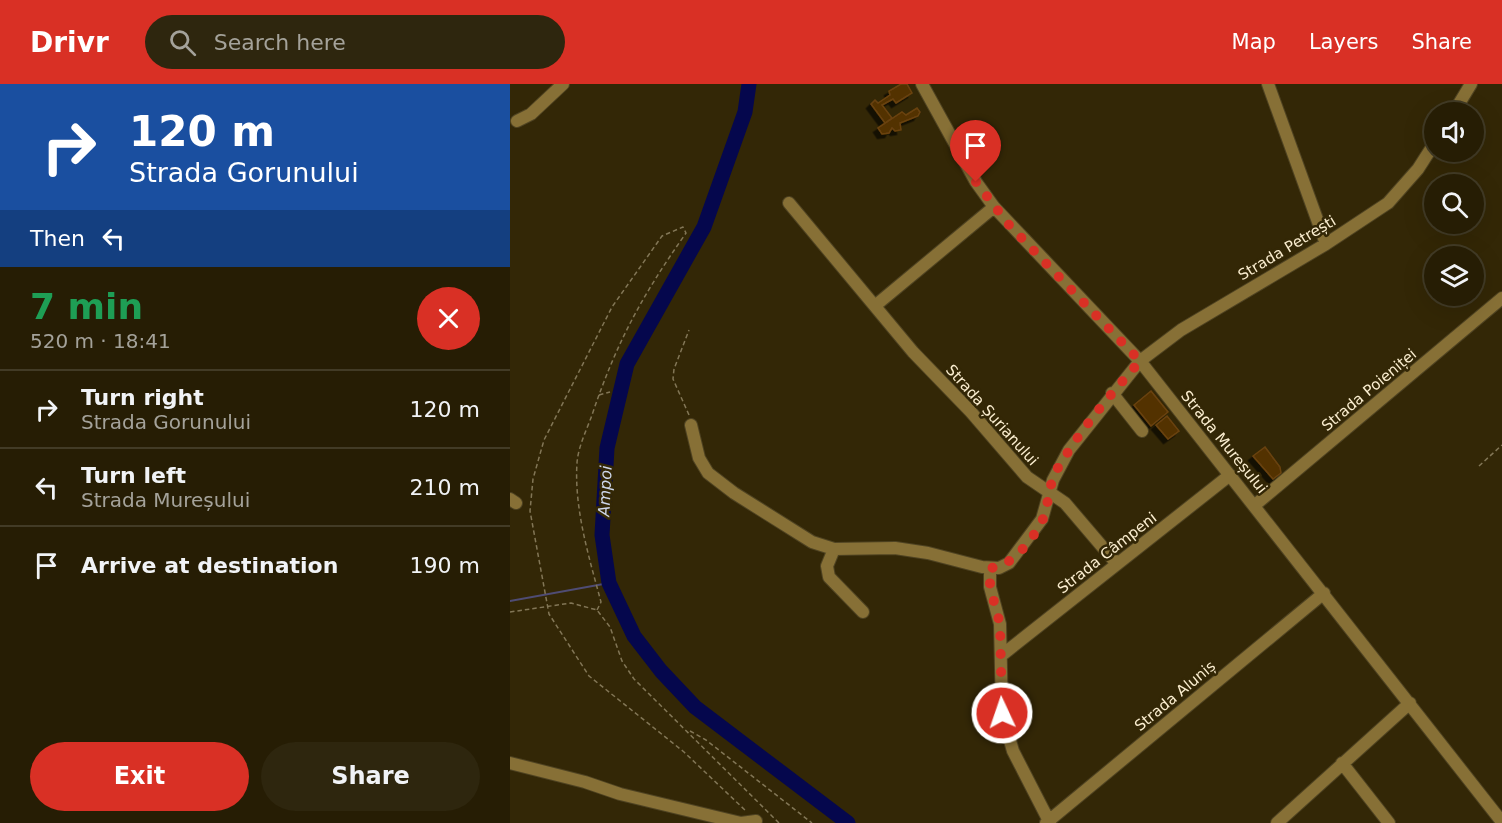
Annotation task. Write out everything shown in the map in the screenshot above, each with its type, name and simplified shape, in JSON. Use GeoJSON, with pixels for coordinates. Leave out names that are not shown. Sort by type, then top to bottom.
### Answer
{"type":"FeatureCollection","features":[{"type":"Feature","properties":{"kind":"street"},"geometry":{"type":"LineString","coordinates":[[512,122],[531,114],[563,84]]}},
{"type":"Feature","properties":{"kind":"street","name":"Strada Mureșului"},"geometry":{"type":"LineString","coordinates":[[922,84],[976,182],[994,207],[1140,361],[1502,822]]}},
{"type":"Feature","properties":{"kind":"street"},"geometry":{"type":"LineString","coordinates":[[1268,84],[1326,244]]}},
{"type":"Feature","properties":{"kind":"street"},"geometry":{"type":"LineString","coordinates":[[1460,102],[1471,84]]}},
{"type":"Feature","properties":{"kind":"street","name":"Strada Petrești"},"geometry":{"type":"LineString","coordinates":[[990,568],[999,568],[1009,563],[1029,540],[1047,509],[1049,490],[1069,450],[1112,393],[1140,361],[1181,330],[1326,244],[1401,191],[1424,158]]}},
{"type":"Feature","properties":{"kind":"street","name":"Strada Șurianului"},"geometry":{"type":"LineString","coordinates":[[789,203],[913,352],[971,412],[1027,477],[1049,490],[1065,504],[1116,564]]}},
{"type":"Feature","properties":{"kind":"street"},"geometry":{"type":"LineString","coordinates":[[876,305],[994,207]]}},
{"type":"Feature","properties":{"kind":"street","name":"Strada Poieniței"},"geometry":{"type":"LineString","coordinates":[[1255,505],[1502,298]]}},
{"type":"Feature","properties":{"kind":"street"},"geometry":{"type":"LineString","coordinates":[[1112,393],[1142,431]]}},
{"type":"Feature","properties":{"kind":"street"},"geometry":{"type":"LineString","coordinates":[[691,425],[699,458],[719,483],[801,537],[834,549],[895,548],[928,553],[990,568],[989,581],[1000,624],[1002,713],[1013,751],[1048,822]]}},
{"type":"Feature","properties":{"kind":"street","name":"Strada Câmpeni"},"geometry":{"type":"LineString","coordinates":[[1002,655],[1230,475]]}},
{"type":"Feature","properties":{"kind":"street"},"geometry":{"type":"LineString","coordinates":[[834,549],[827,566],[828,577],[863,612]]}},
{"type":"Feature","properties":{"kind":"street","name":"Strada Aluniș"},"geometry":{"type":"LineString","coordinates":[[1048,822],[1324,593]]}},
{"type":"Feature","properties":{"kind":"street"},"geometry":{"type":"LineString","coordinates":[[1277,823],[1410,703]]}},
{"type":"Feature","properties":{"kind":"street"},"geometry":{"type":"LineString","coordinates":[[510,763],[620,794],[741,823],[756,821]]}},
{"type":"Feature","properties":{"kind":"street"},"geometry":{"type":"LineString","coordinates":[[1342,763],[1389,823]]}},
{"type":"Feature","properties":{"kind":"street"},"geometry":{"type":"LineString","coordinates":[[1486,801],[1502,804]]}},
{"type":"Feature","properties":{"kind":"path"},"geometry":{"type":"LineString","coordinates":[[597,610],[601,602],[584,534],[577,493],[577,460],[598,395],[626,326],[648,287],[686,232],[686,228],[662,236],[612,307],[544,440],[533,479],[530,512],[547,605],[559,633],[589,676],[684,752],[756,821]]}},
{"type":"Feature","properties":{"kind":"path"},"geometry":{"type":"LineString","coordinates":[[689,330],[674,369],[673,379],[691,425]]}},
{"type":"Feature","properties":{"kind":"path"},"geometry":{"type":"LineString","coordinates":[[598,395],[610,392]]}},
{"type":"Feature","properties":{"kind":"path"},"geometry":{"type":"LineString","coordinates":[[1479,466],[1502,445]]}},
{"type":"Feature","properties":{"kind":"path"},"geometry":{"type":"LineString","coordinates":[[510,612],[571,603],[597,610],[610,627],[622,661],[634,679],[689,731],[732,779],[779,823]]}},
{"type":"Feature","properties":{"kind":"path"},"geometry":{"type":"LineString","coordinates":[[689,731],[706,740],[812,823]]}},
{"type":"Feature","properties":{"kind":"building"},"geometry":{"type":"Polygon","coordinates":[[[901,84],[907,84],[912,93],[896,103],[893,99],[882,105],[892,118],[885,123],[871,104],[875,100],[878,103],[890,95],[889,91],[901,84]]]}},
{"type":"Feature","properties":{"kind":"building"},"geometry":{"type":"Polygon","coordinates":[[[917,108],[920,112],[918,116],[900,123],[901,130],[895,131],[892,128],[889,133],[882,134],[878,128],[902,112],[906,115],[917,108]]]}},
{"type":"Feature","properties":{"kind":"building"},"geometry":{"type":"Polygon","coordinates":[[[1151,391],[1168,412],[1151,426],[1134,405],[1151,391]]]}},
{"type":"Feature","properties":{"kind":"building"},"geometry":{"type":"Polygon","coordinates":[[[1167,416],[1179,431],[1168,439],[1156,425],[1167,416]]]}},
{"type":"Feature","properties":{"kind":"building"},"geometry":{"type":"Polygon","coordinates":[[[1265,447],[1280,467],[1281,473],[1273,479],[1253,456],[1265,447]]]}},
{"type":"Feature","properties":{"kind":"waterway","name":"Ampoi"},"geometry":{"type":"LineString","coordinates":[[749,84],[745,112],[704,227],[627,364],[607,448],[602,535],[609,583],[634,636],[661,671],[695,707],[848,823]]}},
{"type":"Feature","properties":{"kind":"waterway"},"geometry":{"type":"LineString","coordinates":[[510,601],[609,583]]}},
{"type":"Feature","properties":{"kind":"route"},"geometry":{"type":"LineString","coordinates":[[976,182],[1009,225],[1140,361],[1112,393],[1069,450],[1049,490],[1047,509],[1029,540],[1009,563],[999,568],[990,568],[990,587],[1000,624],[1002,713]]}}]}
